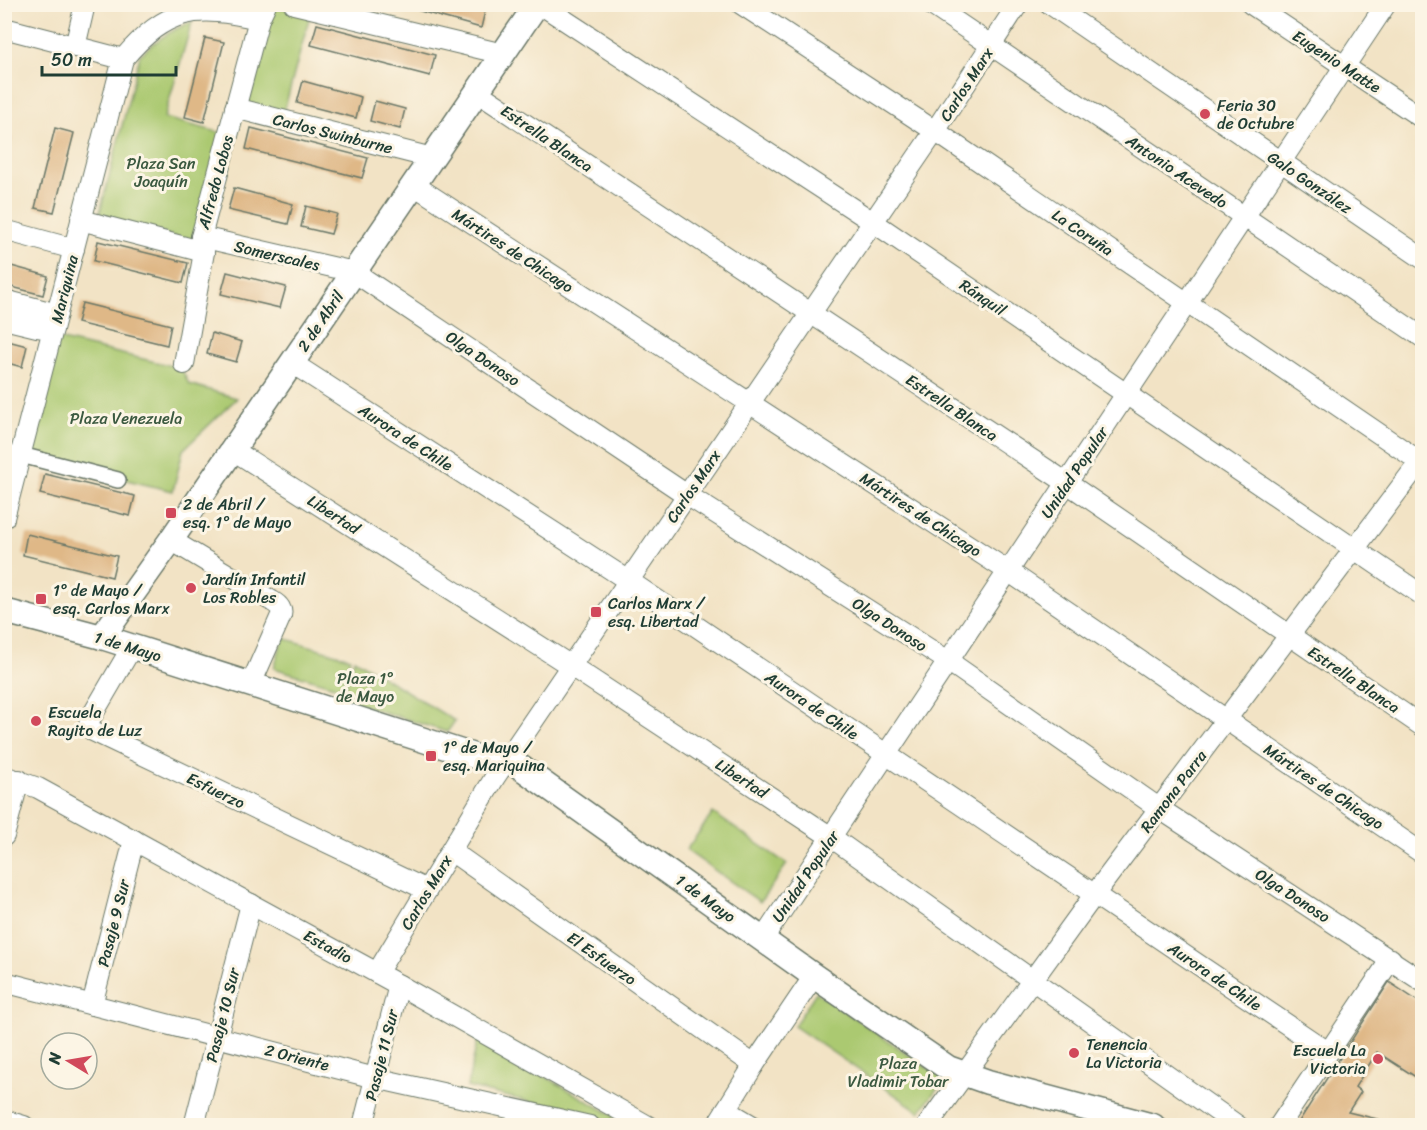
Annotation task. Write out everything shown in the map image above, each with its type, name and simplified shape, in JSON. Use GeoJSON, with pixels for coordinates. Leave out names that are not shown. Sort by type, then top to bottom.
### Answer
{"type":"FeatureCollection","features":[{"type":"Feature","properties":{"kind":"street"},"geometry":{"type":"LineString","coordinates":[[75,47],[86,4]]}},
{"type":"Feature","properties":{"kind":"street"},"geometry":{"type":"LineString","coordinates":[[294,4],[503,54]]}},
{"type":"Feature","properties":{"kind":"street","name":"2 de Abril"},"geometry":{"type":"LineString","coordinates":[[102,637],[233,450],[538,4]]}},
{"type":"Feature","properties":{"kind":"street","name":"Ránquil"},"geometry":{"type":"LineString","coordinates":[[538,4],[873,222],[1422,595]]}},
{"type":"Feature","properties":{"kind":"street","name":"La Coruña"},"geometry":{"type":"LineString","coordinates":[[741,4],[935,131],[1422,461]]}},
{"type":"Feature","properties":{"kind":"street","name":"Antonio Acevedo"},"geometry":{"type":"LineString","coordinates":[[930,4],[1422,338]]}},
{"type":"Feature","properties":{"kind":"street","name":"Carlos Marx"},"geometry":{"type":"LineString","coordinates":[[377,973],[506,762],[935,131],[1018,4]]}},
{"type":"Feature","properties":{"kind":"street","name":"Galo González"},"geometry":{"type":"LineString","coordinates":[[1050,4],[1422,258]]}},
{"type":"Feature","properties":{"kind":"street","name":"Eugenio Matte"},"geometry":{"type":"LineString","coordinates":[[1251,4],[1422,118]]}},
{"type":"Feature","properties":{"kind":"street","name":"Unidad Popular"},"geometry":{"type":"LineString","coordinates":[[763,939],[1386,4]]}},
{"type":"Feature","properties":{"kind":"street"},"geometry":{"type":"LineString","coordinates":[[4,28],[123,59],[154,29],[178,15],[202,10],[262,12]]}},
{"type":"Feature","properties":{"kind":"street","name":"Alfredo Lobos"},"geometry":{"type":"LineString","coordinates":[[184,364],[202,245],[235,108],[262,12]]}},
{"type":"Feature","properties":{"kind":"street","name":"Mariquina"},"geometry":{"type":"LineString","coordinates":[[4,518],[13,452],[55,322],[123,59]]}},
{"type":"Feature","properties":{"kind":"street","name":"Estrella Blanca"},"geometry":{"type":"LineString","coordinates":[[477,92],[1067,483],[1422,726]]}},
{"type":"Feature","properties":{"kind":"street","name":"Carlos Swinburne"},"geometry":{"type":"LineString","coordinates":[[235,108],[432,158]]}},
{"type":"Feature","properties":{"kind":"street","name":"Mártires de Chicago"},"geometry":{"type":"LineString","coordinates":[[414,185],[1008,571],[1422,853]]}},
{"type":"Feature","properties":{"kind":"street","name":"Somerscales"},"geometry":{"type":"LineString","coordinates":[[81,220],[202,245],[354,272]]}},
{"type":"Feature","properties":{"kind":"street"},"geometry":{"type":"LineString","coordinates":[[4,230],[74,249]]}},
{"type":"Feature","properties":{"kind":"street","name":"Olga Donoso"},"geometry":{"type":"LineString","coordinates":[[354,272],[687,495],[948,661],[1160,808],[1422,981]]}},
{"type":"Feature","properties":{"kind":"street"},"geometry":{"type":"LineString","coordinates":[[4,300],[55,322]]}},
{"type":"Feature","properties":{"kind":"street"},"geometry":{"type":"LineString","coordinates":[[4,319],[37,327],[55,322]]}},
{"type":"Feature","properties":{"kind":"street","name":"Aurora de Chile"},"geometry":{"type":"LineString","coordinates":[[292,363],[629,581],[1328,1052]]}},
{"type":"Feature","properties":{"kind":"street","name":"Libertad"},"geometry":{"type":"LineString","coordinates":[[233,450],[571,666],[831,837],[1238,1125]]}},
{"type":"Feature","properties":{"kind":"street"},"geometry":{"type":"LineString","coordinates":[[13,452],[118,480]]}},
{"type":"Feature","properties":{"kind":"street","name":"Ramona Parra"},"geometry":{"type":"LineString","coordinates":[[927,1125],[1094,894],[1422,461]]}},
{"type":"Feature","properties":{"kind":"street"},"geometry":{"type":"LineString","coordinates":[[171,540],[280,608],[282,612],[280,618],[251,684]]}},
{"type":"Feature","properties":{"kind":"street","name":"1 de Mayo"},"geometry":{"type":"LineString","coordinates":[[4,611],[102,637],[480,758],[506,762],[525,769],[814,976],[936,1060],[964,1075],[1153,1125]]}},
{"type":"Feature","properties":{"kind":"street","name":"Esfuerzo"},"geometry":{"type":"LineString","coordinates":[[132,647],[90,719],[89,726],[93,731],[427,890]]}},
{"type":"Feature","properties":{"kind":"street"},"geometry":{"type":"LineString","coordinates":[[4,836],[12,778]]}},
{"type":"Feature","properties":{"kind":"street","name":"Estadio"},"geometry":{"type":"LineString","coordinates":[[12,778],[38,788],[399,985],[628,1120],[648,1125]]}},
{"type":"Feature","properties":{"kind":"street","name":"Pasaje 9 Sur"},"geometry":{"type":"LineString","coordinates":[[92,1005],[134,840]]}},
{"type":"Feature","properties":{"kind":"street","name":"El Esfuerzo"},"geometry":{"type":"LineString","coordinates":[[451,851],[754,1065]]}},
{"type":"Feature","properties":{"kind":"street","name":"Pasaje 10 Sur"},"geometry":{"type":"LineString","coordinates":[[194,1125],[251,904]]}},
{"type":"Feature","properties":{"kind":"street"},"geometry":{"type":"LineString","coordinates":[[1279,1125],[1390,959]]}},
{"type":"Feature","properties":{"kind":"street"},"geometry":{"type":"LineString","coordinates":[[753,1125],[721,1118],[814,976]]}},
{"type":"Feature","properties":{"kind":"street","name":"2 Oriente"},"geometry":{"type":"LineString","coordinates":[[4,982],[375,1078],[590,1125]]}},
{"type":"Feature","properties":{"kind":"street","name":"Pasaje 11 Sur"},"geometry":{"type":"LineString","coordinates":[[363,1125],[399,985]]}},
{"type":"Feature","properties":{"kind":"street"},"geometry":{"type":"LineString","coordinates":[[4,1120],[24,1125]]}},
{"type":"Feature","properties":{"kind":"green space"},"geometry":{"type":"Polygon","coordinates":[[[269,5],[310,15],[283,115],[240,103],[269,5]]]}},
{"type":"Feature","properties":{"kind":"green space","name":"Plaza San Joaquín"},"geometry":{"type":"Polygon","coordinates":[[[192,22],[164,118],[222,133],[194,242],[99,216],[140,55],[164,36],[192,22]]]}},
{"type":"Feature","properties":{"kind":"green space","name":"Plaza Venezuela"},"geometry":{"type":"Polygon","coordinates":[[[58,339],[181,368],[189,384],[237,398],[183,450],[173,491],[30,457],[58,339]]]}},
{"type":"Feature","properties":{"kind":"green space"},"geometry":{"type":"Polygon","coordinates":[[[283,638],[350,658],[341,688],[274,668],[283,638]]]}},
{"type":"Feature","properties":{"kind":"green space","name":"Plaza 1° de Mayo"},"geometry":{"type":"Polygon","coordinates":[[[354,659],[455,721],[447,732],[342,699],[354,659]]]}},
{"type":"Feature","properties":{"kind":"green space"},"geometry":{"type":"Polygon","coordinates":[[[713,813],[787,864],[760,902],[686,850],[713,813]]]}},
{"type":"Feature","properties":{"kind":"green space","name":"Plaza Vladimir Tobar"},"geometry":{"type":"Polygon","coordinates":[[[816,992],[944,1079],[920,1112],[794,1026],[816,992]]]}},
{"type":"Feature","properties":{"kind":"green space"},"geometry":{"type":"Polygon","coordinates":[[[478,1038],[614,1116],[611,1121],[467,1087],[478,1038]]]}},
{"type":"Feature","properties":{"kind":"building"},"geometry":{"type":"Polygon","coordinates":[[[395,4],[475,4],[486,7],[481,28],[395,4]]]}},
{"type":"Feature","properties":{"kind":"building"},"geometry":{"type":"Polygon","coordinates":[[[317,24],[435,55],[430,76],[311,45],[317,24]]]}},
{"type":"Feature","properties":{"kind":"building"},"geometry":{"type":"Polygon","coordinates":[[[205,38],[224,42],[204,122],[185,117],[205,38]]]}},
{"type":"Feature","properties":{"kind":"building"},"geometry":{"type":"Polygon","coordinates":[[[303,81],[361,97],[356,118],[297,103],[303,81]]]}},
{"type":"Feature","properties":{"kind":"building"},"geometry":{"type":"Polygon","coordinates":[[[375,101],[405,109],[400,129],[370,121],[375,101]]]}},
{"type":"Feature","properties":{"kind":"building"},"geometry":{"type":"Polygon","coordinates":[[[4,124],[8,125],[5,136],[12,138],[5,167],[4,124]]]}},
{"type":"Feature","properties":{"kind":"building"},"geometry":{"type":"Polygon","coordinates":[[[55,128],[74,133],[54,212],[35,208],[55,128]]]}},
{"type":"Feature","properties":{"kind":"building"},"geometry":{"type":"Polygon","coordinates":[[[251,128],[368,158],[362,178],[246,149],[251,128]]]}},
{"type":"Feature","properties":{"kind":"building"},"geometry":{"type":"Polygon","coordinates":[[[234,188],[293,204],[288,224],[228,210],[234,188]]]}},
{"type":"Feature","properties":{"kind":"building"},"geometry":{"type":"Polygon","coordinates":[[[306,206],[337,214],[331,234],[301,227],[306,206]]]}},
{"type":"Feature","properties":{"kind":"building"},"geometry":{"type":"Polygon","coordinates":[[[98,241],[188,263],[183,283],[94,261],[98,241]]]}},
{"type":"Feature","properties":{"kind":"building"},"geometry":{"type":"Polygon","coordinates":[[[4,264],[48,276],[43,295],[4,285],[4,264]]]}},
{"type":"Feature","properties":{"kind":"building"},"geometry":{"type":"Polygon","coordinates":[[[227,272],[286,287],[280,308],[221,294],[227,272]]]}},
{"type":"Feature","properties":{"kind":"building"},"geometry":{"type":"Polygon","coordinates":[[[82,303],[171,325],[167,345],[77,323],[82,303]]]}},
{"type":"Feature","properties":{"kind":"building"},"geometry":{"type":"Polygon","coordinates":[[[212,333],[242,342],[236,362],[207,354],[212,333]]]}},
{"type":"Feature","properties":{"kind":"building"},"geometry":{"type":"Polygon","coordinates":[[[4,340],[27,346],[22,367],[4,362],[4,340]]]}},
{"type":"Feature","properties":{"kind":"building"},"geometry":{"type":"Polygon","coordinates":[[[45,474],[135,496],[130,516],[40,494],[45,474]]]}},
{"type":"Feature","properties":{"kind":"building"},"geometry":{"type":"Polygon","coordinates":[[[27,534],[117,556],[112,577],[23,555],[27,534]]]}},
{"type":"Feature","properties":{"kind":"building","name":"Escuela La Victoria"},"geometry":{"type":"Polygon","coordinates":[[[1389,982],[1422,1004],[1422,1081],[1377,1052],[1355,1087],[1361,1092],[1348,1112],[1381,1120],[1390,1126],[1296,1126],[1389,982]]]}},
{"type":"Feature","properties":{"kind":"place","name":"Feria 30 de Octubre"},"geometry":{"type":"Point","coordinates":[1205,114]}},
{"type":"Feature","properties":{"kind":"place","name":"2 de Abril / esq. 1° de Mayo"},"geometry":{"type":"Point","coordinates":[171,513]}},
{"type":"Feature","properties":{"kind":"place","name":"Jardín Infantil Los Robles"},"geometry":{"type":"Point","coordinates":[191,588]}},
{"type":"Feature","properties":{"kind":"place","name":"1° de Mayo / esq. Carlos Marx"},"geometry":{"type":"Point","coordinates":[41,599]}},
{"type":"Feature","properties":{"kind":"place","name":"Carlos Marx / esq. Libertad"},"geometry":{"type":"Point","coordinates":[596,612]}},
{"type":"Feature","properties":{"kind":"place","name":"Escuela Rayito de Luz"},"geometry":{"type":"Point","coordinates":[36,721]}},
{"type":"Feature","properties":{"kind":"place","name":"1° de Mayo / esq. Mariquina"},"geometry":{"type":"Point","coordinates":[431,756]}},
{"type":"Feature","properties":{"kind":"place","name":"Tenencia La Victoria"},"geometry":{"type":"Point","coordinates":[1074,1053]}},
{"type":"Feature","properties":{"kind":"place","name":"Escuela La Victoria"},"geometry":{"type":"Point","coordinates":[1378,1059]}}]}
